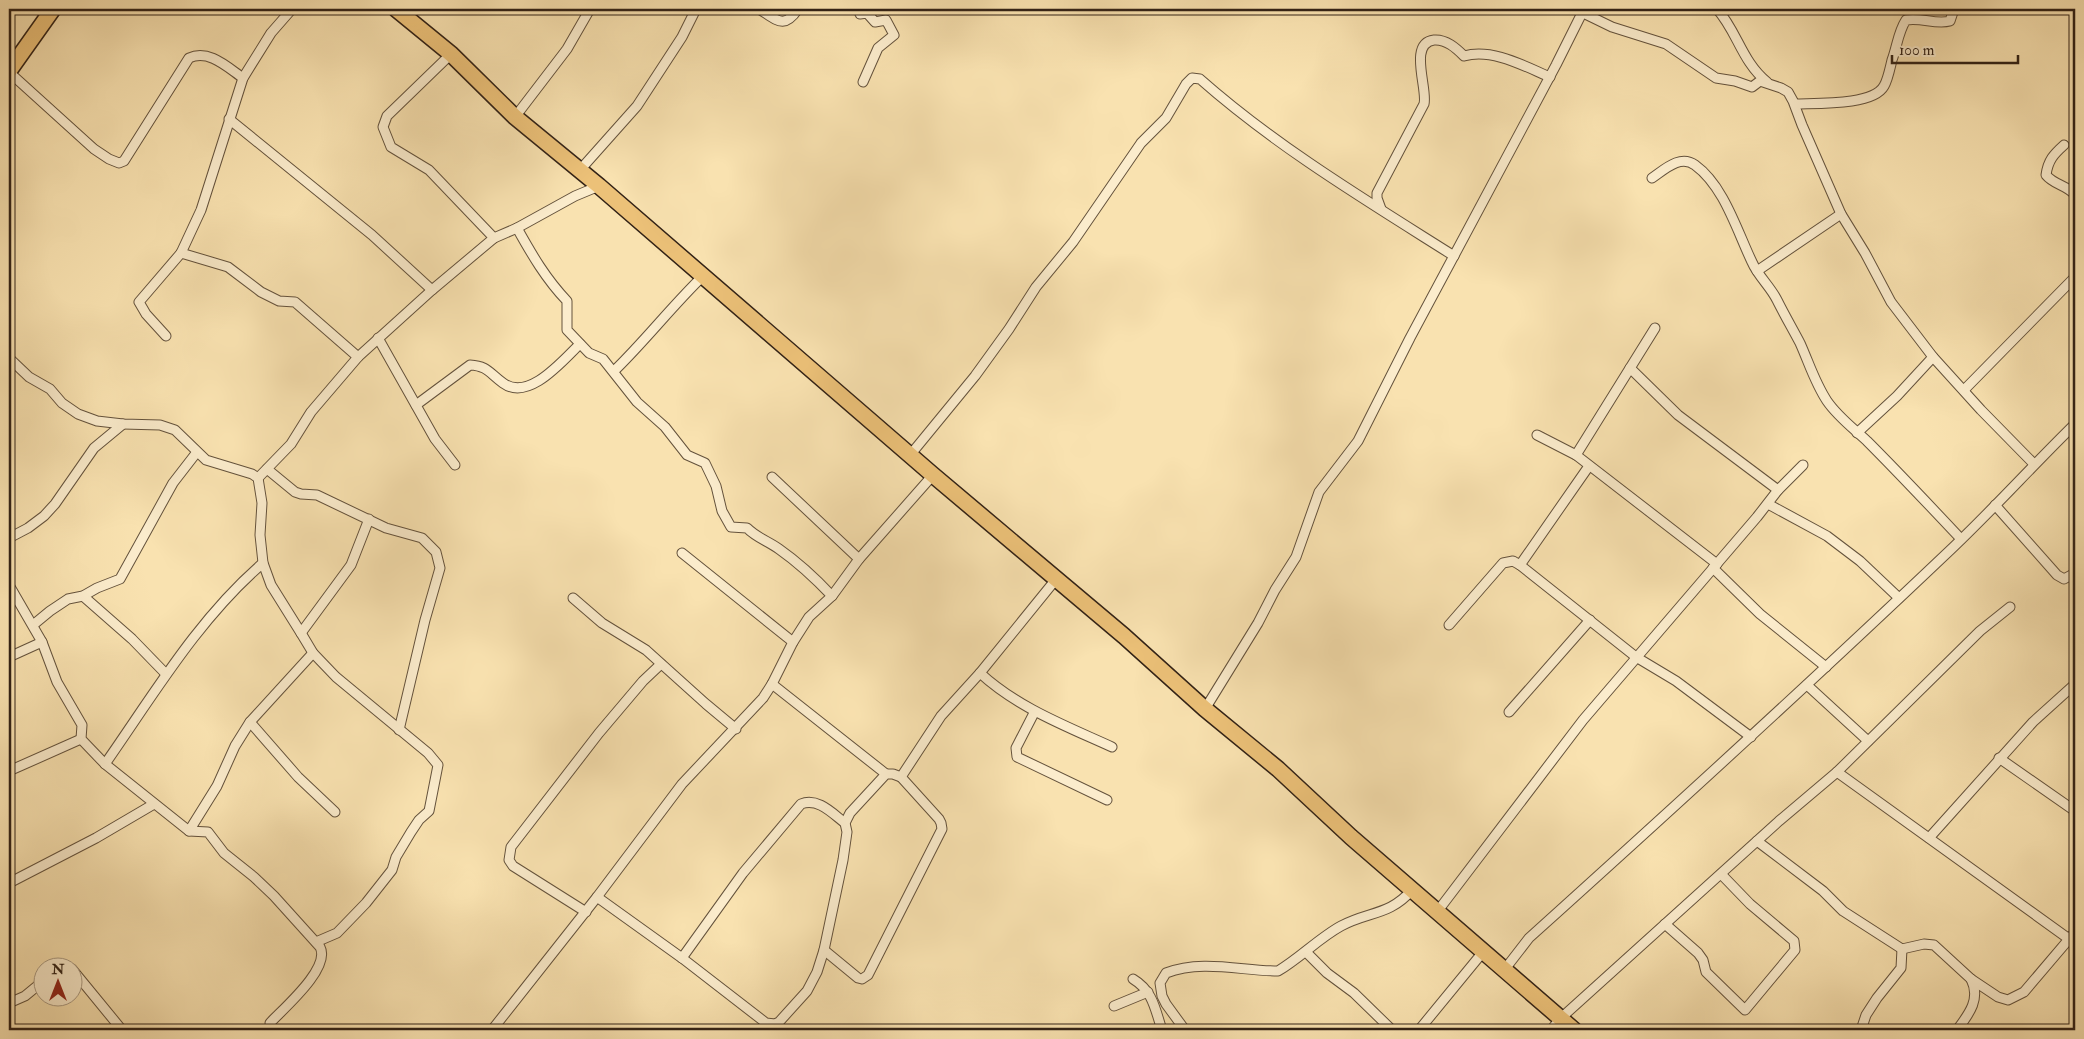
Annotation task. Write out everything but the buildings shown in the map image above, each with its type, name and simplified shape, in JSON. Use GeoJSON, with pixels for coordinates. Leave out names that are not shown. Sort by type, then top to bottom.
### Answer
{"type":"FeatureCollection","features":[{"type":"Feature","properties":{"kind":"main road"},"geometry":{"type":"LineString","coordinates":[[9,72],[53,9]]}},
{"type":"Feature","properties":{"kind":"main road"},"geometry":{"type":"LineString","coordinates":[[396,9],[451,54],[515,117],[599,186],[933,475],[1056,578],[1205,709],[1278,769],[1412,890],[1574,1030]]}},
{"type":"Feature","properties":{"kind":"street"},"geometry":{"type":"LineString","coordinates":[[166,336],[146,314],[139,302],[181,253],[201,210],[243,78],[271,33],[292,9]]}},
{"type":"Feature","properties":{"kind":"street"},"geometry":{"type":"LineString","coordinates":[[515,117],[567,50],[590,9]]}},
{"type":"Feature","properties":{"kind":"street"},"geometry":{"type":"LineString","coordinates":[[580,170],[637,106],[682,37],[696,9]]}},
{"type":"Feature","properties":{"kind":"street"},"geometry":{"type":"LineString","coordinates":[[759,9],[781,21],[787,22],[790,21],[798,9]]}},
{"type":"Feature","properties":{"kind":"street"},"geometry":{"type":"LineString","coordinates":[[858,9],[860,14],[867,13],[875,22],[886,20],[894,35],[878,48],[863,82]]}},
{"type":"Feature","properties":{"kind":"street"},"geometry":{"type":"LineString","coordinates":[[1795,104],[1859,100],[1874,95],[1883,88],[1901,28],[1906,20],[1913,18],[1943,23],[1950,21],[1954,9]]}},
{"type":"Feature","properties":{"kind":"street"},"geometry":{"type":"LineString","coordinates":[[1720,10],[1746,60],[1756,73],[1770,84]]}},
{"type":"Feature","properties":{"kind":"street"},"geometry":{"type":"LineString","coordinates":[[1720,10],[1725,33]]}},
{"type":"Feature","properties":{"kind":"street"},"geometry":{"type":"LineString","coordinates":[[1205,709],[1258,623],[1274,590],[1296,557],[1318,492],[1358,441],[1550,77],[1578,11],[1612,27],[1666,44],[1716,78],[1735,81],[1752,87],[1760,81],[1788,92],[1795,104],[1841,214],[1865,253],[1891,302],[1934,357],[2034,464]]}},
{"type":"Feature","properties":{"kind":"street"},"geometry":{"type":"LineString","coordinates":[[1381,210],[1377,193],[1424,104],[1426,93],[1420,54],[1427,43],[1433,40],[1441,41],[1454,46],[1464,56],[1475,53],[1512,61],[1550,77]]}},
{"type":"Feature","properties":{"kind":"street"},"geometry":{"type":"LineString","coordinates":[[451,54],[388,116],[383,127],[391,147],[429,170],[494,238]]}},
{"type":"Feature","properties":{"kind":"street"},"geometry":{"type":"LineString","coordinates":[[9,72],[94,149],[109,160],[120,163],[124,161],[189,58],[193,56],[212,57],[243,78]]}},
{"type":"Feature","properties":{"kind":"street"},"geometry":{"type":"LineString","coordinates":[[911,454],[975,376],[1036,287],[1073,242],[1141,143],[1166,118],[1186,84],[1192,78],[1200,79],[1242,115],[1381,210],[1454,256]]}},
{"type":"Feature","properties":{"kind":"street"},"geometry":{"type":"LineString","coordinates":[[229,119],[372,235],[432,290]]}},
{"type":"Feature","properties":{"kind":"street"},"geometry":{"type":"LineString","coordinates":[[2064,145],[2052,155],[2048,162],[2046,174],[2051,181],[2068,188],[2075,195]]}},
{"type":"Feature","properties":{"kind":"street"},"geometry":{"type":"LineString","coordinates":[[1652,178],[1681,161],[1695,165],[1717,189],[1757,271],[1775,297],[1800,344],[1816,383],[1824,396],[1839,416],[1961,540]]}},
{"type":"Feature","properties":{"kind":"street"},"geometry":{"type":"LineString","coordinates":[[258,478],[290,444],[311,412],[358,357],[432,290],[494,238],[517,228],[561,203],[599,186]]}},
{"type":"Feature","properties":{"kind":"street"},"geometry":{"type":"LineString","coordinates":[[1757,271],[1841,214]]}},
{"type":"Feature","properties":{"kind":"street"},"geometry":{"type":"LineString","coordinates":[[517,228],[539,267],[567,300],[567,330],[589,353],[603,359],[614,370],[638,402],[665,427],[687,455],[705,462],[716,486],[722,511],[731,527],[747,528],[756,538],[778,548],[805,569],[832,596]]}},
{"type":"Feature","properties":{"kind":"street"},"geometry":{"type":"LineString","coordinates":[[181,253],[228,266],[261,292],[279,301],[295,302],[358,357]]}},
{"type":"Feature","properties":{"kind":"street"},"geometry":{"type":"LineString","coordinates":[[614,370],[634,352],[682,296],[703,276]]}},
{"type":"Feature","properties":{"kind":"street"},"geometry":{"type":"LineString","coordinates":[[1964,390],[2075,277]]}},
{"type":"Feature","properties":{"kind":"street"},"geometry":{"type":"LineString","coordinates":[[1576,455],[1656,328]]}},
{"type":"Feature","properties":{"kind":"street"},"geometry":{"type":"LineString","coordinates":[[378,338],[436,439],[455,465]]}},
{"type":"Feature","properties":{"kind":"street"},"geometry":{"type":"LineString","coordinates":[[416,405],[470,365],[480,365],[490,370],[504,383],[512,387],[530,386],[549,374],[580,344]]}},
{"type":"Feature","properties":{"kind":"street"},"geometry":{"type":"LineString","coordinates":[[1857,433],[1897,396],[1934,357]]}},
{"type":"Feature","properties":{"kind":"street"},"geometry":{"type":"LineString","coordinates":[[9,358],[29,377],[50,389],[68,408],[97,421],[160,425],[175,430],[206,460],[252,474],[258,478],[262,503],[260,535],[263,563],[272,585],[313,653],[336,677],[428,753],[438,765],[429,811],[419,820],[396,857],[392,870],[366,903],[337,933],[316,942]]}},
{"type":"Feature","properties":{"kind":"street"},"geometry":{"type":"LineString","coordinates":[[1630,368],[1678,415],[1778,490]]}},
{"type":"Feature","properties":{"kind":"street"},"geometry":{"type":"LineString","coordinates":[[9,538],[28,528],[44,516],[55,504],[94,448],[123,424]]}},
{"type":"Feature","properties":{"kind":"street"},"geometry":{"type":"LineString","coordinates":[[1505,969],[1529,938],[1807,685],[1961,540],[2034,464],[2074,429]]}},
{"type":"Feature","properties":{"kind":"street"},"geometry":{"type":"LineString","coordinates":[[1537,435],[1576,455],[1715,566],[1760,614],[1826,667]]}},
{"type":"Feature","properties":{"kind":"street"},"geometry":{"type":"LineString","coordinates":[[33,625],[68,599],[82,596],[120,579],[173,483],[197,452]]}},
{"type":"Feature","properties":{"kind":"street"},"geometry":{"type":"LineString","coordinates":[[1438,912],[1583,720],[1778,490],[1803,465]]}},
{"type":"Feature","properties":{"kind":"street"},"geometry":{"type":"LineString","coordinates":[[1520,565],[1590,466]]}},
{"type":"Feature","properties":{"kind":"street"},"geometry":{"type":"LineString","coordinates":[[267,469],[295,492],[322,497],[386,528],[422,538],[436,552],[440,568],[425,620],[399,730]]}},
{"type":"Feature","properties":{"kind":"street"},"geometry":{"type":"LineString","coordinates":[[492,1030],[586,912],[682,784],[736,729],[772,684],[793,642],[809,616],[832,596],[859,559],[933,475]]}},
{"type":"Feature","properties":{"kind":"street"},"geometry":{"type":"LineString","coordinates":[[772,477],[859,559]]}},
{"type":"Feature","properties":{"kind":"street"},"geometry":{"type":"LineString","coordinates":[[1768,504],[1827,536],[1860,561],[1899,598]]}},
{"type":"Feature","properties":{"kind":"street"},"geometry":{"type":"LineString","coordinates":[[1996,505],[2057,575],[2064,579],[2075,573]]}},
{"type":"Feature","properties":{"kind":"street"},"geometry":{"type":"LineString","coordinates":[[301,633],[351,565],[369,519]]}},
{"type":"Feature","properties":{"kind":"street"},"geometry":{"type":"LineString","coordinates":[[682,553],[793,642]]}},
{"type":"Feature","properties":{"kind":"street"},"geometry":{"type":"LineString","coordinates":[[1449,625],[1503,563],[1513,561],[1636,657],[1676,681],[1751,737]]}},
{"type":"Feature","properties":{"kind":"street"},"geometry":{"type":"LineString","coordinates":[[105,764],[180,655],[237,585],[263,563]]}},
{"type":"Feature","properties":{"kind":"street"},"geometry":{"type":"LineString","coordinates":[[901,777],[941,716],[980,673],[1056,578]]}},
{"type":"Feature","properties":{"kind":"street"},"geometry":{"type":"LineString","coordinates":[[9,585],[42,642],[57,682],[82,725],[81,739],[105,764],[189,830],[208,832],[224,853],[254,877],[316,942],[323,953],[321,964],[308,984],[270,1023]]}},
{"type":"Feature","properties":{"kind":"street"},"geometry":{"type":"LineString","coordinates":[[82,596],[132,639],[166,674]]}},
{"type":"Feature","properties":{"kind":"street"},"geometry":{"type":"LineString","coordinates":[[573,598],[602,623],[646,650],[736,729]]}},
{"type":"Feature","properties":{"kind":"street"},"geometry":{"type":"LineString","coordinates":[[1551,1030],[1560,1018],[1757,841],[1837,772],[1980,631],[2010,607]]}},
{"type":"Feature","properties":{"kind":"street"},"geometry":{"type":"LineString","coordinates":[[1509,712],[1590,620]]}},
{"type":"Feature","properties":{"kind":"street"},"geometry":{"type":"LineString","coordinates":[[9,657],[42,642]]}},
{"type":"Feature","properties":{"kind":"street"},"geometry":{"type":"LineString","coordinates":[[189,830],[218,786],[235,746],[250,722],[313,653]]}},
{"type":"Feature","properties":{"kind":"street"},"geometry":{"type":"LineString","coordinates":[[586,912],[513,866],[509,860],[510,847],[599,733],[643,681],[661,664]]}},
{"type":"Feature","properties":{"kind":"street"},"geometry":{"type":"LineString","coordinates":[[980,673],[989,682],[1034,713],[1112,748]]}},
{"type":"Feature","properties":{"kind":"street"},"geometry":{"type":"LineString","coordinates":[[772,684],[886,774],[901,777],[941,823],[942,829],[868,975],[862,979],[858,978],[824,950]]}},
{"type":"Feature","properties":{"kind":"street"},"geometry":{"type":"LineString","coordinates":[[1929,838],[2033,722],[2075,684]]}},
{"type":"Feature","properties":{"kind":"street"},"geometry":{"type":"LineString","coordinates":[[1807,685],[1868,741]]}},
{"type":"Feature","properties":{"kind":"street"},"geometry":{"type":"LineString","coordinates":[[1034,713],[1016,748],[1017,757],[1107,800]]}},
{"type":"Feature","properties":{"kind":"street"},"geometry":{"type":"LineString","coordinates":[[250,722],[298,777],[335,812]]}},
{"type":"Feature","properties":{"kind":"street"},"geometry":{"type":"LineString","coordinates":[[9,770],[81,739]]}},
{"type":"Feature","properties":{"kind":"street"},"geometry":{"type":"LineString","coordinates":[[1999,758],[2075,810]]}},
{"type":"Feature","properties":{"kind":"street"},"geometry":{"type":"LineString","coordinates":[[1757,841],[1822,891],[1843,911],[1902,949],[1924,944],[1934,945],[1971,979],[1998,997],[2008,1000],[2024,992],[2072,936],[1837,772]]}},
{"type":"Feature","properties":{"kind":"street"},"geometry":{"type":"LineString","coordinates":[[597,897],[682,958],[766,1023],[775,1024],[779,1022],[807,990],[817,972],[824,950],[843,860],[847,832],[845,823],[850,812],[886,774]]}},
{"type":"Feature","properties":{"kind":"street"},"geometry":{"type":"LineString","coordinates":[[682,958],[743,873],[801,804],[807,802],[815,803],[845,823]]}},
{"type":"Feature","properties":{"kind":"street"},"geometry":{"type":"LineString","coordinates":[[9,883],[96,838],[154,804]]}},
{"type":"Feature","properties":{"kind":"street"},"geometry":{"type":"LineString","coordinates":[[1665,924],[1698,953],[1706,972],[1745,1010],[1795,950],[1795,945],[1794,941],[1750,904],[1721,874]]}},
{"type":"Feature","properties":{"kind":"street"},"geometry":{"type":"LineString","coordinates":[[1185,1030],[1162,996],[1160,983],[1166,973],[1199,968],[1245,968],[1278,971],[1341,926],[1394,907],[1412,890]]}},
{"type":"Feature","properties":{"kind":"street"},"geometry":{"type":"LineString","coordinates":[[1864,1029],[1866,1015],[1877,998],[1902,968],[1902,949]]}},
{"type":"Feature","properties":{"kind":"street"},"geometry":{"type":"LineString","coordinates":[[1306,952],[1327,973],[1354,993],[1392,1030]]}},
{"type":"Feature","properties":{"kind":"street"},"geometry":{"type":"LineString","coordinates":[[1419,1030],[1483,952]]}},
{"type":"Feature","properties":{"kind":"street"},"geometry":{"type":"LineString","coordinates":[[1133,979],[1148,992],[1162,1030]]}},
{"type":"Feature","properties":{"kind":"street"},"geometry":{"type":"LineString","coordinates":[[1957,1030],[1966,1018],[1976,996],[1976,988],[1971,979]]}},
{"type":"Feature","properties":{"kind":"street"},"geometry":{"type":"LineString","coordinates":[[82,981],[122,1030]]}},
{"type":"Feature","properties":{"kind":"street"},"geometry":{"type":"LineString","coordinates":[[9,1003],[25,996],[32,990]]}},
{"type":"Feature","properties":{"kind":"street"},"geometry":{"type":"LineString","coordinates":[[1114,1006],[1148,992]]}}]}
